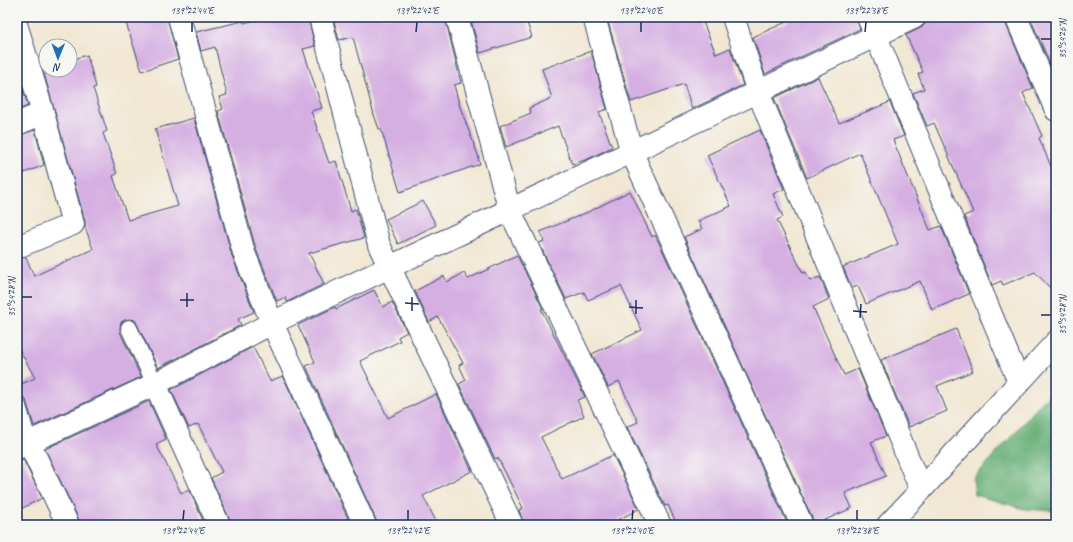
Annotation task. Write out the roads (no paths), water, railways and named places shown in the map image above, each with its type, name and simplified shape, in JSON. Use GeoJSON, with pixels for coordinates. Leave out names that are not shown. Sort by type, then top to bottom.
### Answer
{"type":"FeatureCollection","features":[{"type":"Feature","properties":{"kind":"street"},"geometry":{"type":"LineString","coordinates":[[180,17],[244,253],[272,323],[365,525]]}},
{"type":"Feature","properties":{"kind":"street"},"geometry":{"type":"LineString","coordinates":[[320,17],[378,245],[512,525]]}},
{"type":"Feature","properties":{"kind":"street"},"geometry":{"type":"LineString","coordinates":[[457,17],[510,211],[660,525]]}},
{"type":"Feature","properties":{"kind":"street"},"geometry":{"type":"LineString","coordinates":[[594,17],[632,153],[802,525]]}},
{"type":"Feature","properties":{"kind":"street"},"geometry":{"type":"LineString","coordinates":[[732,17],[758,92],[921,490]]}},
{"type":"Feature","properties":{"kind":"street"},"geometry":{"type":"LineString","coordinates":[[68,525],[23,446],[155,384],[272,323],[758,92],[872,27],[915,17]]}},
{"type":"Feature","properties":{"kind":"street"},"geometry":{"type":"LineString","coordinates":[[1016,17],[1056,110]]}},
{"type":"Feature","properties":{"kind":"street"},"geometry":{"type":"LineString","coordinates":[[17,27],[43,113],[73,224],[17,247]]}},
{"type":"Feature","properties":{"kind":"street"},"geometry":{"type":"LineString","coordinates":[[872,27],[1018,382]]}},
{"type":"Feature","properties":{"kind":"street"},"geometry":{"type":"LineString","coordinates":[[17,124],[43,113]]}},
{"type":"Feature","properties":{"kind":"street"},"geometry":{"type":"LineString","coordinates":[[888,525],[1056,342]]}},
{"type":"Feature","properties":{"kind":"street"},"geometry":{"type":"LineString","coordinates":[[155,384],[219,525]]}},
{"type":"Feature","properties":{"kind":"lane"},"geometry":{"type":"LineString","coordinates":[[129,328],[155,384]]}},
{"type":"Feature","properties":{"kind":"lane"},"geometry":{"type":"LineString","coordinates":[[17,403],[23,446]]}}]}
